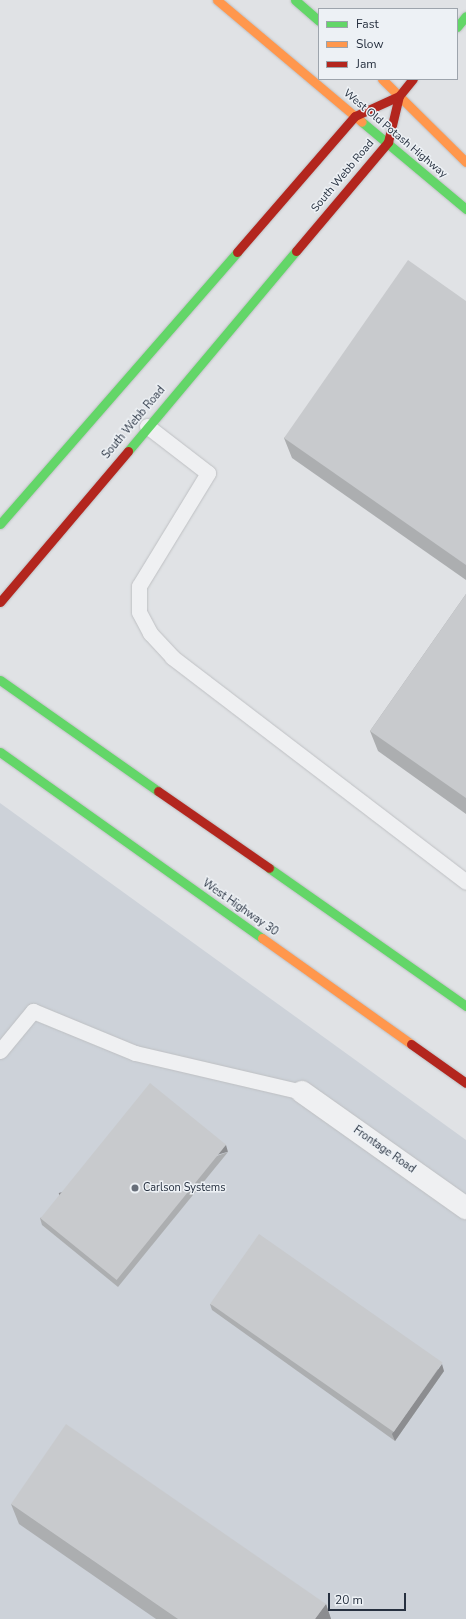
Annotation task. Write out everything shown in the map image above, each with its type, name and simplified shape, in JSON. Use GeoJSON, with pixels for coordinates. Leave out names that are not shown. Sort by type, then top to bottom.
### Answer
{"type":"FeatureCollection","features":[{"type":"Feature","properties":{"kind":"main road","name":"West Old Potash Highway"},"geometry":{"type":"LineString","coordinates":[[217,0],[466,209]]}},
{"type":"Feature","properties":{"kind":"main road"},"geometry":{"type":"LineString","coordinates":[[295,0],[318,20]]}},
{"type":"Feature","properties":{"kind":"main road"},"geometry":{"type":"LineString","coordinates":[[458,26],[466,16]]}},
{"type":"Feature","properties":{"kind":"main road"},"geometry":{"type":"LineString","coordinates":[[383,80],[466,162]]}},
{"type":"Feature","properties":{"kind":"main road"},"geometry":{"type":"LineString","coordinates":[[0,524],[355,116],[399,96],[412,80]]}},
{"type":"Feature","properties":{"kind":"main road","name":"South Webb Road"},"geometry":{"type":"LineString","coordinates":[[0,602],[388,142],[399,96]]}},
{"type":"Feature","properties":{"kind":"main road"},"geometry":{"type":"LineString","coordinates":[[0,680],[466,1006]]}},
{"type":"Feature","properties":{"kind":"main road","name":"West Highway 30"},"geometry":{"type":"LineString","coordinates":[[0,752],[466,1083]]}},
{"type":"Feature","properties":{"kind":"street","name":"Frontage Road"},"geometry":{"type":"LineString","coordinates":[[302,1092],[466,1208]]}},
{"type":"Feature","properties":{"kind":"lane"},"geometry":{"type":"LineString","coordinates":[[147,426],[208,473],[139,586],[140,612],[150,633],[172,657],[466,882]]}},
{"type":"Feature","properties":{"kind":"lane"},"geometry":{"type":"LineString","coordinates":[[0,1051],[33,1011],[135,1054],[302,1092]]}},
{"type":"Feature","properties":{"kind":"shaded area"},"geometry":{"type":"Polygon","coordinates":[[[0,803],[466,1140],[466,1619],[0,1619],[0,803]]]}},
{"type":"Feature","properties":{"kind":"building"},"geometry":{"type":"Polygon","coordinates":[[[408,260],[466,301],[466,565],[284,438],[408,260]]]}},
{"type":"Feature","properties":{"kind":"building"},"geometry":{"type":"Polygon","coordinates":[[[466,594],[466,798],[370,731],[466,594]]]}},
{"type":"Feature","properties":{"kind":"building","name":"Carlson Systems"},"geometry":{"type":"Polygon","coordinates":[[[150,1083],[226,1145],[117,1280],[40,1218],[150,1083]]]}},
{"type":"Feature","properties":{"kind":"building"},"geometry":{"type":"Polygon","coordinates":[[[259,1234],[442,1362],[394,1432],[210,1304],[259,1234]]]}},
{"type":"Feature","properties":{"kind":"building"},"geometry":{"type":"Polygon","coordinates":[[[66,1424],[326,1604],[315,1619],[178,1619],[11,1504],[66,1424]]]}},
{"type":"Feature","properties":{"kind":"traffic: fast"},"geometry":{"type":"LineString","coordinates":[[295,0],[318,20]]}},
{"type":"Feature","properties":{"kind":"traffic: fast"},"geometry":{"type":"LineString","coordinates":[[458,26],[466,16]]}},
{"type":"Feature","properties":{"kind":"traffic: fast"},"geometry":{"type":"LineString","coordinates":[[362,122],[466,209]]}},
{"type":"Feature","properties":{"kind":"traffic: fast"},"geometry":{"type":"LineString","coordinates":[[128,451],[296,251]]}},
{"type":"Feature","properties":{"kind":"traffic: fast"},"geometry":{"type":"LineString","coordinates":[[0,524],[237,252]]}},
{"type":"Feature","properties":{"kind":"traffic: fast"},"geometry":{"type":"LineString","coordinates":[[0,680],[158,791]]}},
{"type":"Feature","properties":{"kind":"traffic: fast"},"geometry":{"type":"LineString","coordinates":[[0,752],[262,938]]}},
{"type":"Feature","properties":{"kind":"traffic: fast"},"geometry":{"type":"LineString","coordinates":[[269,868],[466,1006]]}},
{"type":"Feature","properties":{"kind":"traffic: slow"},"geometry":{"type":"LineString","coordinates":[[217,0],[362,122]]}},
{"type":"Feature","properties":{"kind":"traffic: slow"},"geometry":{"type":"LineString","coordinates":[[383,80],[466,162]]}},
{"type":"Feature","properties":{"kind":"traffic: slow"},"geometry":{"type":"LineString","coordinates":[[262,938],[411,1044]]}},
{"type":"Feature","properties":{"kind":"traffic: jam"},"geometry":{"type":"LineString","coordinates":[[237,252],[355,116],[399,96],[412,80]]}},
{"type":"Feature","properties":{"kind":"traffic: jam"},"geometry":{"type":"LineString","coordinates":[[296,251],[388,142],[399,96]]}},
{"type":"Feature","properties":{"kind":"traffic: jam"},"geometry":{"type":"LineString","coordinates":[[0,602],[128,451]]}},
{"type":"Feature","properties":{"kind":"traffic: jam"},"geometry":{"type":"LineString","coordinates":[[158,791],[269,868]]}},
{"type":"Feature","properties":{"kind":"traffic: jam"},"geometry":{"type":"LineString","coordinates":[[411,1044],[466,1083]]}},
{"type":"Feature","properties":{"kind":"place","name":"Carlson Systems"},"geometry":{"type":"Point","coordinates":[135,1188]}}]}
